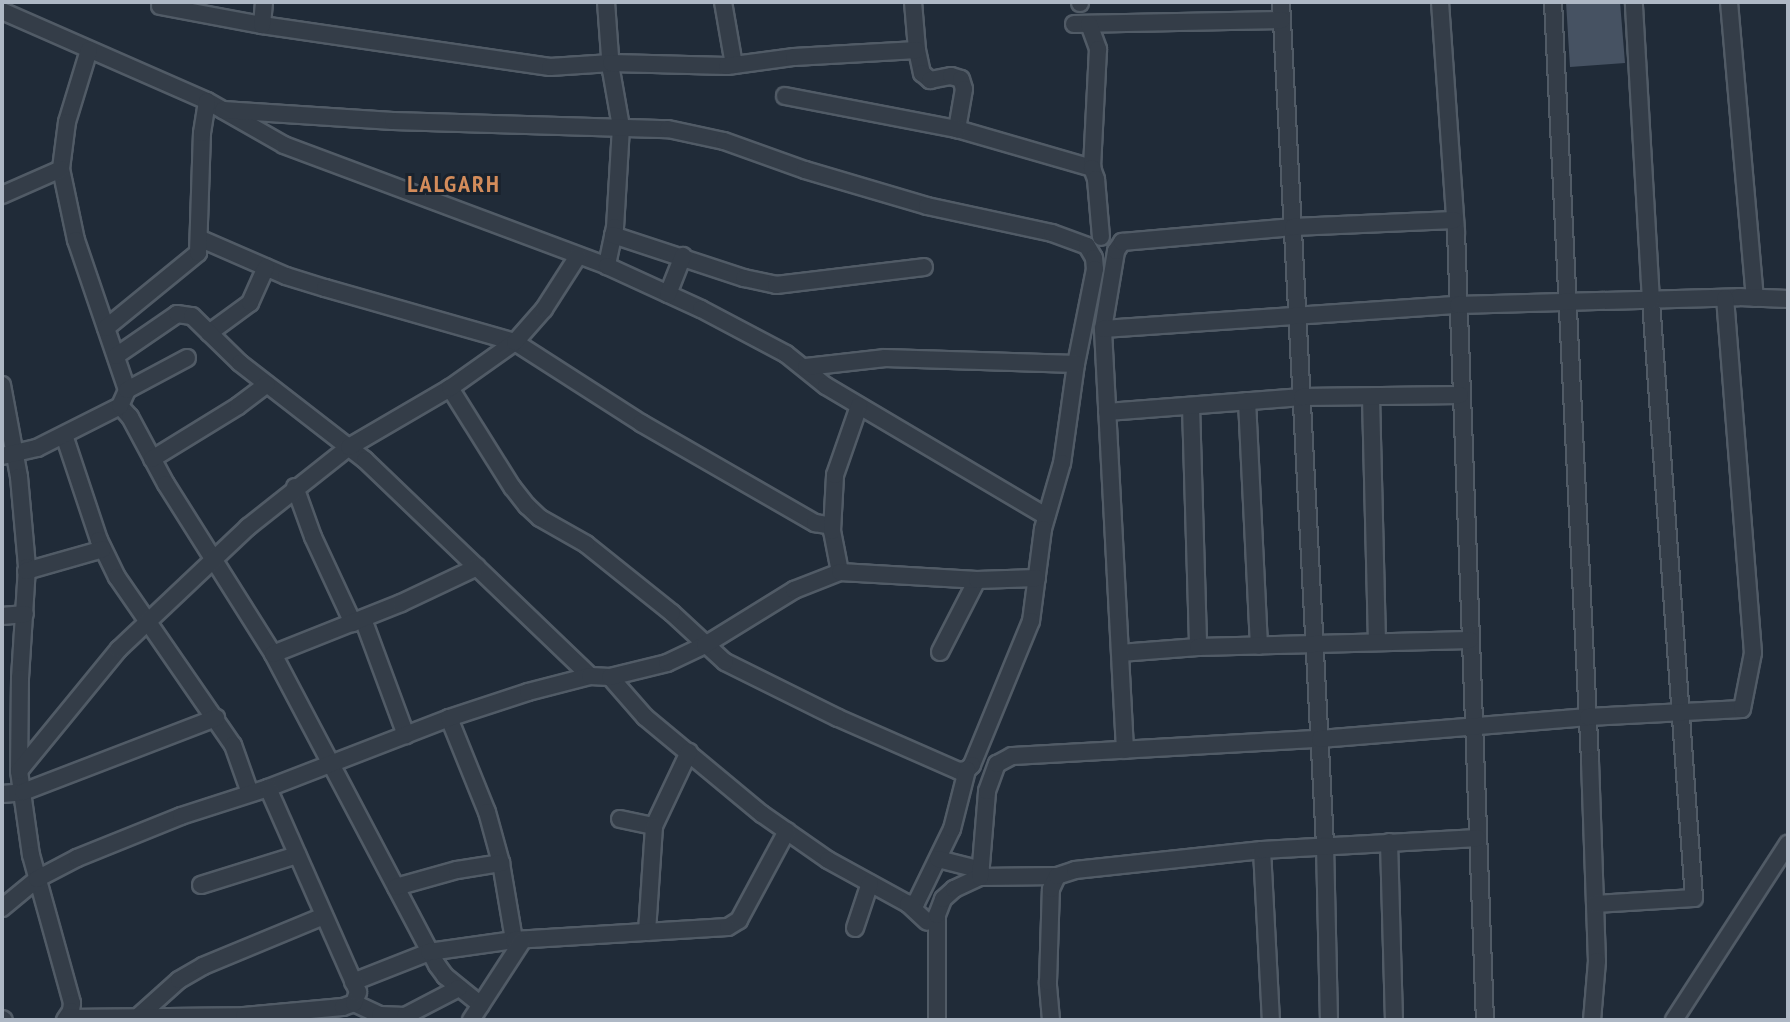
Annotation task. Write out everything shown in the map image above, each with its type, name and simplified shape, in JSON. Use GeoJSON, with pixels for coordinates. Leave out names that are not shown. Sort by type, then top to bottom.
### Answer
{"type":"FeatureCollection","features":[{"type":"Feature","properties":{"kind":"street"},"geometry":{"type":"LineString","coordinates":[[262,25],[264,2]]}},
{"type":"Feature","properties":{"kind":"street"},"geometry":{"type":"LineString","coordinates":[[606,2],[611,63],[621,127],[614,235],[607,266]]}},
{"type":"Feature","properties":{"kind":"street"},"geometry":{"type":"LineString","coordinates":[[723,2],[734,65]]}},
{"type":"Feature","properties":{"kind":"street"},"geometry":{"type":"LineString","coordinates":[[913,2],[922,73],[930,80],[951,76],[961,79],[964,89],[957,129]]}},
{"type":"Feature","properties":{"kind":"street"},"geometry":{"type":"LineString","coordinates":[[1281,2],[1325,845],[1329,1020]]}},
{"type":"Feature","properties":{"kind":"street"},"geometry":{"type":"LineString","coordinates":[[1440,2],[1458,305],[1485,1020]]}},
{"type":"Feature","properties":{"kind":"street"},"geometry":{"type":"LineString","coordinates":[[1553,2],[1588,717],[1597,961],[1592,1020]]}},
{"type":"Feature","properties":{"kind":"street"},"geometry":{"type":"LineString","coordinates":[[1595,904],[1694,898],[1651,301],[1634,2]]}},
{"type":"Feature","properties":{"kind":"street"},"geometry":{"type":"LineString","coordinates":[[1729,2],[1755,298]]}},
{"type":"Feature","properties":{"kind":"street"},"geometry":{"type":"LineString","coordinates":[[160,6],[262,25],[550,67],[611,63],[734,65],[794,57],[917,50]]}},
{"type":"Feature","properties":{"kind":"street"},"geometry":{"type":"LineString","coordinates":[[2,11],[207,101],[284,145],[607,266],[713,315],[806,367],[826,386],[859,407],[1046,516]]}},
{"type":"Feature","properties":{"kind":"street"},"geometry":{"type":"LineString","coordinates":[[1101,237],[1096,179],[1092,168],[1098,49],[1082,24],[1282,20]]}},
{"type":"Feature","properties":{"kind":"street"},"geometry":{"type":"LineString","coordinates":[[89,50],[67,122],[61,169],[76,240],[127,390]]}},
{"type":"Feature","properties":{"kind":"street"},"geometry":{"type":"LineString","coordinates":[[785,96],[957,129],[1092,168]]}},
{"type":"Feature","properties":{"kind":"street"},"geometry":{"type":"LineString","coordinates":[[106,328],[193,260],[201,239],[202,133],[207,101]]}},
{"type":"Feature","properties":{"kind":"street"},"geometry":{"type":"LineString","coordinates":[[223,110],[393,121],[668,130],[724,141],[927,206],[1052,233],[1087,246],[1094,258],[1094,269],[1076,364],[1062,463],[1046,516],[1031,621],[969,768],[957,817],[916,903],[908,904]]}},
{"type":"Feature","properties":{"kind":"street"},"geometry":{"type":"LineString","coordinates":[[2,195],[61,169]]}},
{"type":"Feature","properties":{"kind":"street"},"geometry":{"type":"LineString","coordinates":[[1125,750],[1103,329],[1116,251],[1122,242],[1293,227],[1454,220]]}},
{"type":"Feature","properties":{"kind":"street"},"geometry":{"type":"LineString","coordinates":[[614,235],[744,278],[776,285],[924,267]]}},
{"type":"Feature","properties":{"kind":"street"},"geometry":{"type":"LineString","coordinates":[[201,239],[266,267],[325,288],[515,342],[642,423],[730,471],[815,523],[832,526]]}},
{"type":"Feature","properties":{"kind":"street"},"geometry":{"type":"LineString","coordinates":[[19,771],[119,649],[213,561],[295,487],[349,447],[450,388],[515,342],[544,309],[578,256]]}},
{"type":"Feature","properties":{"kind":"street"},"geometry":{"type":"LineString","coordinates":[[668,294],[683,256]]}},
{"type":"Feature","properties":{"kind":"street"},"geometry":{"type":"LineString","coordinates":[[209,333],[250,303],[266,267]]}},
{"type":"Feature","properties":{"kind":"street"},"geometry":{"type":"LineString","coordinates":[[981,873],[992,775],[998,764],[1012,756],[1320,739],[1588,717],[1742,709],[1753,653],[1725,298]]}},
{"type":"Feature","properties":{"kind":"street"},"geometry":{"type":"LineString","coordinates":[[1103,329],[1458,305],[1788,298]]}},
{"type":"Feature","properties":{"kind":"street"},"geometry":{"type":"LineString","coordinates":[[116,356],[177,314],[192,316],[267,384],[349,447],[590,676]]}},
{"type":"Feature","properties":{"kind":"street"},"geometry":{"type":"LineString","coordinates":[[8,455],[64,435],[120,406],[127,390],[187,358]]}},
{"type":"Feature","properties":{"kind":"street"},"geometry":{"type":"LineString","coordinates":[[806,367],[885,358],[1076,364]]}},
{"type":"Feature","properties":{"kind":"street"},"geometry":{"type":"LineString","coordinates":[[152,459],[238,406],[267,384]]}},
{"type":"Feature","properties":{"kind":"street"},"geometry":{"type":"LineString","coordinates":[[2,385],[8,455],[26,571],[20,678],[19,771],[23,811],[37,879],[72,1003],[66,1019],[140,1015],[244,1016],[343,1007],[354,1003],[380,1015],[405,1016],[459,988]]}},
{"type":"Feature","properties":{"kind":"street"},"geometry":{"type":"LineString","coordinates":[[450,388],[512,487],[527,506],[540,517],[586,544],[673,613],[725,662],[838,718],[959,771],[969,768],[992,775]]}},
{"type":"Feature","properties":{"kind":"street"},"geometry":{"type":"LineString","coordinates":[[1107,412],[1302,397],[1460,396]]}},
{"type":"Feature","properties":{"kind":"street"},"geometry":{"type":"LineString","coordinates":[[1371,397],[1377,642]]}},
{"type":"Feature","properties":{"kind":"street"},"geometry":{"type":"LineString","coordinates":[[1247,401],[1259,646]]}},
{"type":"Feature","properties":{"kind":"street"},"geometry":{"type":"LineString","coordinates":[[120,406],[130,417],[213,561],[272,654],[333,764],[429,952],[445,976],[481,1005]]}},
{"type":"Feature","properties":{"kind":"street"},"geometry":{"type":"LineString","coordinates":[[1191,406],[1198,647]]}},
{"type":"Feature","properties":{"kind":"street"},"geometry":{"type":"LineString","coordinates":[[840,572],[832,526],[835,475],[859,407]]}},
{"type":"Feature","properties":{"kind":"street"},"geometry":{"type":"LineString","coordinates":[[64,435],[103,549],[117,577],[233,745],[250,793]]}},
{"type":"Feature","properties":{"kind":"street"},"geometry":{"type":"LineString","coordinates":[[295,487],[313,537],[358,621],[406,735]]}},
{"type":"Feature","properties":{"kind":"street"},"geometry":{"type":"LineString","coordinates":[[26,571],[103,549]]}},
{"type":"Feature","properties":{"kind":"street"},"geometry":{"type":"LineString","coordinates":[[272,654],[358,621],[477,567]]}},
{"type":"Feature","properties":{"kind":"street"},"geometry":{"type":"LineString","coordinates":[[2,908],[37,879],[77,859],[181,816],[268,788],[449,718],[527,692],[590,676],[610,677],[667,663],[705,645],[794,590],[840,572],[977,580],[1037,578]]}},
{"type":"Feature","properties":{"kind":"street"},"geometry":{"type":"LineString","coordinates":[[940,652],[977,580]]}},
{"type":"Feature","properties":{"kind":"street"},"geometry":{"type":"LineString","coordinates":[[2,616],[25,614]]}},
{"type":"Feature","properties":{"kind":"street"},"geometry":{"type":"LineString","coordinates":[[1120,653],[1198,647],[1470,640]]}},
{"type":"Feature","properties":{"kind":"street"},"geometry":{"type":"LineString","coordinates":[[610,677],[645,717],[787,831],[908,904],[927,922]]}},
{"type":"Feature","properties":{"kind":"street"},"geometry":{"type":"LineString","coordinates":[[449,718],[488,812],[518,940],[471,1020]]}},
{"type":"Feature","properties":{"kind":"street"},"geometry":{"type":"LineString","coordinates":[[2,794],[23,792],[216,719]]}},
{"type":"Feature","properties":{"kind":"street"},"geometry":{"type":"LineString","coordinates":[[646,932],[654,826],[690,752]]}},
{"type":"Feature","properties":{"kind":"street"},"geometry":{"type":"LineString","coordinates":[[268,788],[358,992],[354,1003]]}},
{"type":"Feature","properties":{"kind":"street"},"geometry":{"type":"LineString","coordinates":[[620,819],[654,826]]}},
{"type":"Feature","properties":{"kind":"street"},"geometry":{"type":"LineString","coordinates":[[353,982],[429,952],[518,940],[735,924],[787,831]]}},
{"type":"Feature","properties":{"kind":"street"},"geometry":{"type":"LineString","coordinates":[[938,859],[981,873],[1057,876],[1075,870],[1262,850],[1478,838]]}},
{"type":"Feature","properties":{"kind":"street"},"geometry":{"type":"LineString","coordinates":[[1389,842],[1394,1020]]}},
{"type":"Feature","properties":{"kind":"street"},"geometry":{"type":"LineString","coordinates":[[1674,1020],[1788,844]]}},
{"type":"Feature","properties":{"kind":"street"},"geometry":{"type":"LineString","coordinates":[[1262,850],[1271,1020]]}},
{"type":"Feature","properties":{"kind":"street"},"geometry":{"type":"LineString","coordinates":[[201,886],[297,855]]}},
{"type":"Feature","properties":{"kind":"street"},"geometry":{"type":"LineString","coordinates":[[396,887],[457,870],[502,863]]}},
{"type":"Feature","properties":{"kind":"street"},"geometry":{"type":"LineString","coordinates":[[937,1020],[937,915],[943,899],[981,873]]}},
{"type":"Feature","properties":{"kind":"street"},"geometry":{"type":"LineString","coordinates":[[1051,1020],[1048,982],[1051,889],[1057,876]]}},
{"type":"Feature","properties":{"kind":"street"},"geometry":{"type":"LineString","coordinates":[[855,928],[870,883]]}},
{"type":"Feature","properties":{"kind":"street"},"geometry":{"type":"LineString","coordinates":[[140,1015],[179,980],[203,966],[324,916]]}},
{"type":"Feature","properties":{"kind":"building"},"geometry":{"type":"Polygon","coordinates":[[[1566,2],[1620,2],[1625,63],[1570,67],[1566,2]]]}},
{"type":"Feature","properties":{"kind":"district","name":"LALGARH"},"geometry":{"type":"Point","coordinates":[454,184]}}]}
